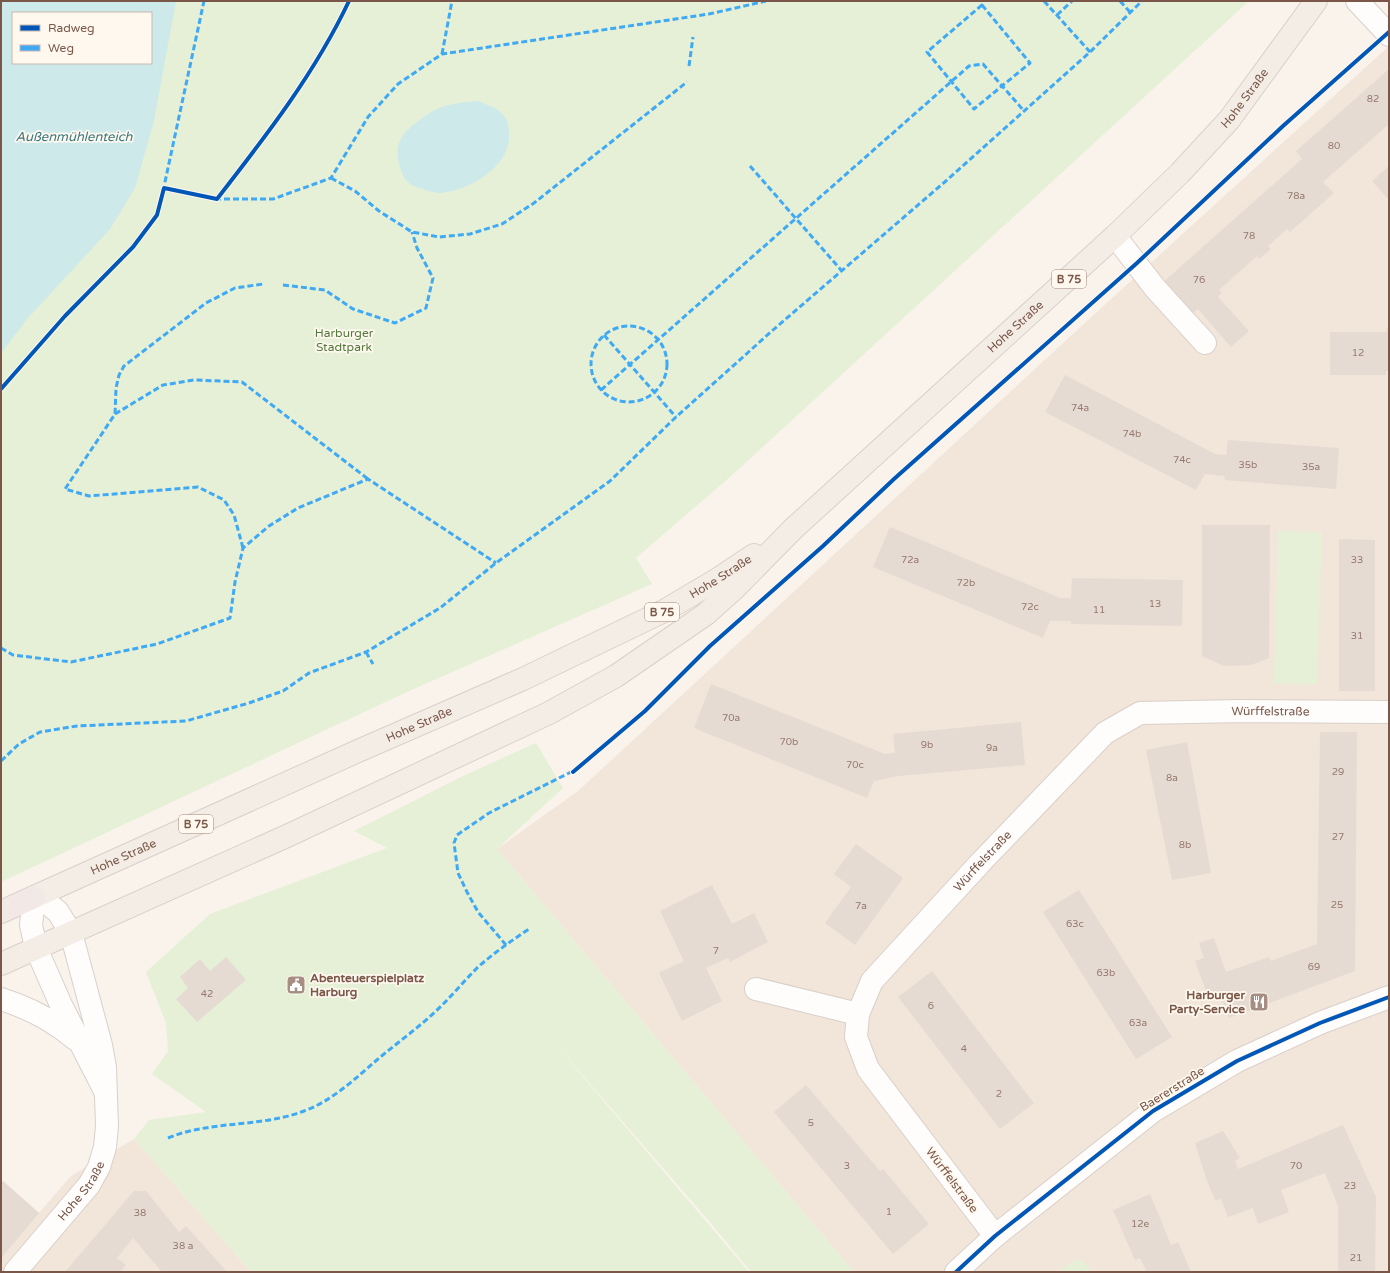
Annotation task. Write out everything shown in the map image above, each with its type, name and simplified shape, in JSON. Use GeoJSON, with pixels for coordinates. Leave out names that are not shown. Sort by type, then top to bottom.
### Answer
{"type":"FeatureCollection","features":[{"type":"Feature","properties":{"kind":"highway","name":"B 75"},"geometry":{"type":"LineString","coordinates":[[1,912],[34,897]]}},
{"type":"Feature","properties":{"kind":"main road","name":"Hohe Straße"},"geometry":{"type":"LineString","coordinates":[[36,948],[287,836],[542,717],[616,676],[706,614],[735,588],[793,529],[1115,236],[1180,173],[1229,120],[1316,1]]}},
{"type":"Feature","properties":{"kind":"main road","name":"Hohe Straße"},"geometry":{"type":"LineString","coordinates":[[34,897],[358,750],[523,679],[664,611],[718,579],[793,529]]}},
{"type":"Feature","properties":{"kind":"main road","name":"B 75"},"geometry":{"type":"LineString","coordinates":[[1,964],[36,948]]}},
{"type":"Feature","properties":{"kind":"street"},"geometry":{"type":"LineString","coordinates":[[1357,1],[1389,35]]}},
{"type":"Feature","properties":{"kind":"street"},"geometry":{"type":"LineString","coordinates":[[1115,236],[1155,288],[1205,343]]}},
{"type":"Feature","properties":{"kind":"street","name":"Würffelstraße"},"geometry":{"type":"LineString","coordinates":[[995,1236],[868,1069],[856,1037],[858,1014],[872,981],[982,860],[1105,733],[1140,713],[1242,711],[1389,712]]}},
{"type":"Feature","properties":{"kind":"street","name":"Hohe Straße"},"geometry":{"type":"LineString","coordinates":[[15,1272],[82,1194],[99,1167],[105,1147],[107,1126],[106,1093],[105,1067],[101,1045],[71,933],[58,912],[45,901],[34,897],[31,925],[36,948],[80,1043],[106,1093]]}},
{"type":"Feature","properties":{"kind":"street"},"geometry":{"type":"LineString","coordinates":[[756,990],[858,1014]]}},
{"type":"Feature","properties":{"kind":"street","name":"Baererstraße"},"geometry":{"type":"LineString","coordinates":[[956,1272],[995,1236],[1153,1111],[1237,1061],[1320,1023],[1389,997]]}},
{"type":"Feature","properties":{"kind":"street"},"geometry":{"type":"LineString","coordinates":[[1,999],[17,1004],[54,1022],[80,1043]]}},
{"type":"Feature","properties":{"kind":"shaded area"},"geometry":{"type":"Polygon","coordinates":[[[1389,46],[1389,1272],[854,1272],[497,849],[578,791],[1087,321],[1389,46]]]}},
{"type":"Feature","properties":{"kind":"shaded area"},"geometry":{"type":"Polygon","coordinates":[[[134,1139],[251,1272],[1,1272],[1,1180],[39,1213],[71,1176],[134,1139]]]}},
{"type":"Feature","properties":{"kind":"green space","name":"Harburger Stadtpark"},"geometry":{"type":"Polygon","coordinates":[[[1,1],[1249,1],[730,477],[636,558],[652,584],[407,692],[1,882],[1,1]]]}},
{"type":"Feature","properties":{"kind":"green space"},"geometry":{"type":"Polygon","coordinates":[[[1278,531],[1322,532],[1317,685],[1274,683],[1278,531]]]}},
{"type":"Feature","properties":{"kind":"green space"},"geometry":{"type":"Polygon","coordinates":[[[536,743],[563,788],[497,849],[854,1272],[751,1272],[709,1221],[545,1032],[749,1272],[251,1272],[134,1139],[149,1120],[206,1112],[152,1074],[168,1051],[166,1023],[146,972],[210,914],[387,848],[354,831],[465,775],[536,743]]]}},
{"type":"Feature","properties":{"kind":"green space"},"geometry":{"type":"Polygon","coordinates":[[[1074,1260],[1083,1261],[1092,1272],[1058,1272],[1074,1260]]]}},
{"type":"Feature","properties":{"kind":"water","name":"Außenmühlenteich"},"geometry":{"type":"Polygon","coordinates":[[[1,1],[176,1],[154,121],[135,188],[110,229],[27,319],[1,353],[1,1]]]}},
{"type":"Feature","properties":{"kind":"water"},"geometry":{"type":"Polygon","coordinates":[[[478,101],[501,112],[508,123],[508,145],[496,166],[476,182],[452,191],[440,193],[434,192],[410,184],[402,174],[397,151],[398,145],[404,134],[421,119],[438,108],[453,104],[478,101]]]}},
{"type":"Feature","properties":{"kind":"building"},"geometry":{"type":"Polygon","coordinates":[[[1389,69],[1389,124],[1323,182],[1334,193],[1290,232],[1287,229],[1268,246],[1271,249],[1259,259],[1257,256],[1219,290],[1222,293],[1218,297],[1249,331],[1231,347],[1198,309],[1189,317],[1160,285],[1302,159],[1296,151],[1389,69]]]}},
{"type":"Feature","properties":{"kind":"building"},"geometry":{"type":"Polygon","coordinates":[[[1389,166],[1389,200],[1372,181],[1389,166]]]}},
{"type":"Feature","properties":{"kind":"building"},"geometry":{"type":"Polygon","coordinates":[[[1387,328],[1389,328],[1389,371],[1386,371],[1386,375],[1330,375],[1330,332],[1386,332],[1387,328]]]}},
{"type":"Feature","properties":{"kind":"building"},"geometry":{"type":"Polygon","coordinates":[[[1065,375],[1215,454],[1226,455],[1228,440],[1339,448],[1336,489],[1225,480],[1224,476],[1205,474],[1196,490],[1045,412],[1065,375]]]}},
{"type":"Feature","properties":{"kind":"building"},"geometry":{"type":"Polygon","coordinates":[[[1202,525],[1270,525],[1269,658],[1251,665],[1224,666],[1202,656],[1202,525]]]}},
{"type":"Feature","properties":{"kind":"building"},"geometry":{"type":"Polygon","coordinates":[[[890,527],[1060,598],[1071,598],[1072,578],[1183,580],[1182,626],[1071,624],[1071,621],[1050,621],[1043,638],[873,567],[890,527]]]}},
{"type":"Feature","properties":{"kind":"building"},"geometry":{"type":"Polygon","coordinates":[[[1339,539],[1375,540],[1375,691],[1339,691],[1339,539]]]}},
{"type":"Feature","properties":{"kind":"building"},"geometry":{"type":"Polygon","coordinates":[[[711,684],[885,754],[895,753],[893,734],[1021,722],[1025,765],[898,776],[874,781],[867,798],[694,728],[711,684]]]}},
{"type":"Feature","properties":{"kind":"building"},"geometry":{"type":"Polygon","coordinates":[[[1320,732],[1357,732],[1355,971],[1229,1018],[1221,996],[1210,1001],[1195,961],[1204,958],[1199,943],[1214,938],[1226,972],[1269,957],[1271,961],[1317,944],[1320,732]]]}},
{"type":"Feature","properties":{"kind":"building"},"geometry":{"type":"Polygon","coordinates":[[[1187,742],[1211,873],[1172,880],[1146,750],[1187,742]]]}},
{"type":"Feature","properties":{"kind":"building"},"geometry":{"type":"Polygon","coordinates":[[[856,844],[903,878],[855,945],[825,923],[851,887],[834,874],[856,844]]]}},
{"type":"Feature","properties":{"kind":"building"},"geometry":{"type":"Polygon","coordinates":[[[712,885],[732,924],[754,913],[768,942],[730,962],[728,958],[706,968],[722,1001],[682,1021],[659,973],[684,961],[660,911],[712,885]]]}},
{"type":"Feature","properties":{"kind":"building"},"geometry":{"type":"Polygon","coordinates":[[[1079,890],[1172,1037],[1136,1059],[1043,912],[1079,890]]]}},
{"type":"Feature","properties":{"kind":"building"},"geometry":{"type":"Polygon","coordinates":[[[226,957],[246,980],[197,1022],[176,999],[188,988],[180,977],[200,959],[210,971],[226,957]]]}},
{"type":"Feature","properties":{"kind":"building"},"geometry":{"type":"Polygon","coordinates":[[[932,971],[1034,1103],[1000,1129],[898,997],[932,971]]]}},
{"type":"Feature","properties":{"kind":"building"},"geometry":{"type":"Polygon","coordinates":[[[806,1085],[880,1171],[883,1169],[929,1224],[893,1254],[774,1112],[806,1085]]]}},
{"type":"Feature","properties":{"kind":"building"},"geometry":{"type":"Polygon","coordinates":[[[1343,1125],[1376,1197],[1375,1272],[1338,1272],[1338,1206],[1325,1173],[1281,1190],[1289,1212],[1258,1224],[1253,1208],[1228,1217],[1221,1199],[1215,1200],[1207,1181],[1195,1143],[1223,1131],[1240,1158],[1235,1161],[1238,1169],[1343,1125]]]}},
{"type":"Feature","properties":{"kind":"building"},"geometry":{"type":"Polygon","coordinates":[[[3,1181],[39,1213],[1,1258],[1,1183],[3,1181]]]}},
{"type":"Feature","properties":{"kind":"building"},"geometry":{"type":"Polygon","coordinates":[[[134,1191],[146,1191],[179,1232],[186,1226],[227,1272],[162,1272],[133,1238],[117,1258],[126,1265],[120,1272],[65,1272],[134,1191]]]}},
{"type":"Feature","properties":{"kind":"building"},"geometry":{"type":"Polygon","coordinates":[[[1150,1194],[1171,1245],[1178,1242],[1191,1272],[1147,1272],[1140,1258],[1135,1260],[1113,1210],[1150,1194]]]}},
{"type":"Feature","properties":{"kind":"marked path"},"geometry":{"type":"LineString","coordinates":[[163,191],[204,1]]}},
{"type":"Feature","properties":{"kind":"marked path"},"geometry":{"type":"LineString","coordinates":[[442,54],[452,1]]}},
{"type":"Feature","properties":{"kind":"marked path"},"geometry":{"type":"LineString","coordinates":[[215,199],[273,199],[331,178],[368,117],[398,84],[442,54],[709,14],[766,1]]}},
{"type":"Feature","properties":{"kind":"marked path"},"geometry":{"type":"LineString","coordinates":[[1044,1],[1090,52]]}},
{"type":"Feature","properties":{"kind":"marked path"},"geometry":{"type":"LineString","coordinates":[[1057,15],[1072,1]]}},
{"type":"Feature","properties":{"kind":"marked path"},"geometry":{"type":"LineString","coordinates":[[1120,1],[1130,12]]}},
{"type":"Feature","properties":{"kind":"marked path"},"geometry":{"type":"LineString","coordinates":[[1,761],[19,744],[40,732],[77,726],[186,721],[249,703],[283,691],[309,673],[366,652],[440,608],[496,563],[610,481],[676,417],[773,330],[947,180],[1090,52],[1142,1]]}},
{"type":"Feature","properties":{"kind":"marked path"},"geometry":{"type":"LineString","coordinates":[[982,5],[1030,63],[974,109],[927,52],[982,5]]}},
{"type":"Feature","properties":{"kind":"marked path"},"geometry":{"type":"LineString","coordinates":[[689,66],[693,37]]}},
{"type":"Feature","properties":{"kind":"marked path"},"geometry":{"type":"LineString","coordinates":[[601,390],[969,66],[983,64],[1024,111]]}},
{"type":"Feature","properties":{"kind":"marked path"},"geometry":{"type":"LineString","coordinates":[[331,178],[355,191],[379,211],[412,232],[439,237],[470,234],[502,224],[534,203],[687,82]]}},
{"type":"Feature","properties":{"kind":"marked path"},"geometry":{"type":"LineString","coordinates":[[750,166],[841,270]]}},
{"type":"Feature","properties":{"kind":"marked path"},"geometry":{"type":"LineString","coordinates":[[283,285],[325,290],[353,309],[395,323],[426,308],[433,278],[417,248],[412,232]]}},
{"type":"Feature","properties":{"kind":"marked path"},"geometry":{"type":"LineString","coordinates":[[243,548],[234,515],[224,500],[198,487],[89,496],[65,489],[115,414],[116,388],[119,375],[124,366],[206,303],[235,288],[263,284]]}},
{"type":"Feature","properties":{"kind":"marked path"},"geometry":{"type":"LineString","coordinates":[[629,326],[644,329],[656,337],[664,349],[667,364],[664,379],[656,391],[644,399],[629,402],[614,399],[602,391],[594,379],[591,364],[594,349],[602,337],[614,329],[629,326]]}},
{"type":"Feature","properties":{"kind":"marked path"},"geometry":{"type":"LineString","coordinates":[[604,335],[676,417]]}},
{"type":"Feature","properties":{"kind":"marked path"},"geometry":{"type":"LineString","coordinates":[[115,414],[163,385],[194,380],[242,382],[368,479]]}},
{"type":"Feature","properties":{"kind":"marked path"},"geometry":{"type":"LineString","coordinates":[[1,648],[13,655],[71,662],[157,644],[230,618],[235,582],[243,548],[269,526],[298,508],[368,479],[496,563]]}},
{"type":"Feature","properties":{"kind":"marked path"},"geometry":{"type":"LineString","coordinates":[[366,652],[373,664]]}},
{"type":"Feature","properties":{"kind":"marked path"},"geometry":{"type":"LineString","coordinates":[[506,945],[478,912],[458,873],[454,843],[457,835],[489,813],[575,770]]}},
{"type":"Feature","properties":{"kind":"marked path"},"geometry":{"type":"LineString","coordinates":[[168,1138],[185,1132],[201,1129],[270,1120],[314,1107],[334,1095],[415,1029],[447,1000],[478,967],[529,929]]}},
{"type":"Feature","properties":{"kind":"cycle path"},"geometry":{"type":"LineString","coordinates":[[1,389],[65,316],[133,247],[157,215],[164,188],[217,199],[254,152],[289,103],[336,28],[349,1]]}},
{"type":"Feature","properties":{"kind":"cycle path"},"geometry":{"type":"LineString","coordinates":[[573,772],[645,711],[710,646],[823,546],[894,479],[1137,263],[1283,126],[1389,32]]}},
{"type":"Feature","properties":{"kind":"cycle path"},"geometry":{"type":"LineString","coordinates":[[956,1272],[995,1236],[1153,1111],[1237,1061],[1320,1023],[1389,997]]}},
{"type":"Feature","properties":{"kind":"place","name":"Abenteuerspielplatz Harburg"},"geometry":{"type":"Point","coordinates":[296,985]}},
{"type":"Feature","properties":{"kind":"place","name":"Harburger Party-Service"},"geometry":{"type":"Point","coordinates":[1259,1002]}}]}
